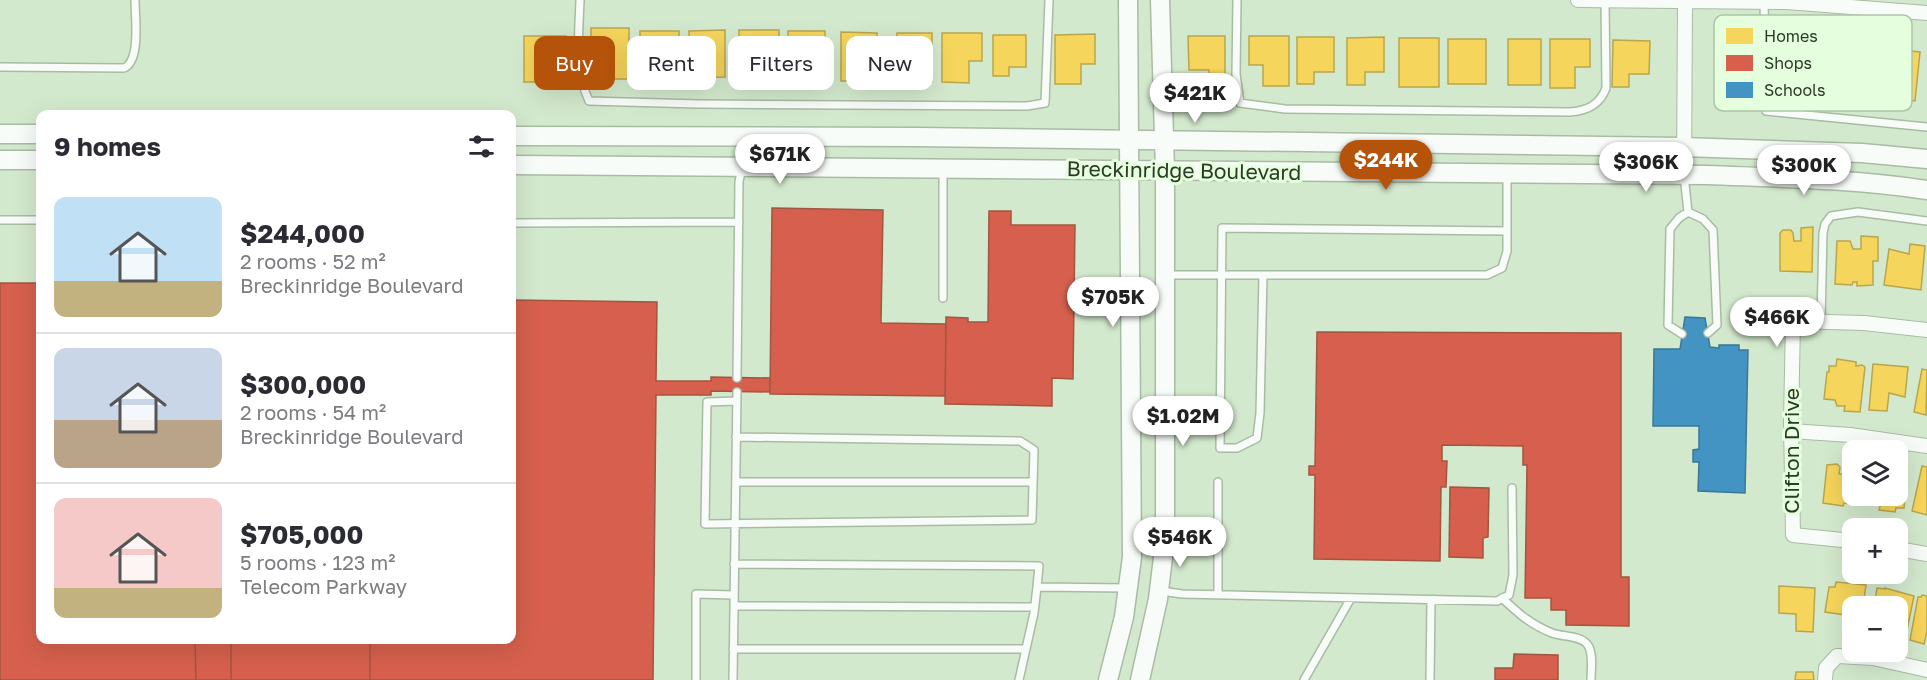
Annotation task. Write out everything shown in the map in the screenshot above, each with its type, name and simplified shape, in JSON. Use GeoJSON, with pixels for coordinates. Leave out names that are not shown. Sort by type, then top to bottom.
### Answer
{"type":"FeatureCollection","features":[{"type":"Feature","properties":{"kind":"street"},"geometry":{"type":"LineString","coordinates":[[1108,680],[1129,588],[1133,530],[1128,0]]}},
{"type":"Feature","properties":{"kind":"street"},"geometry":{"type":"LineString","coordinates":[[1140,680],[1159,591],[1165,541],[1164,141],[1160,0]]}},
{"type":"Feature","properties":{"kind":"street"},"geometry":{"type":"LineString","coordinates":[[1578,0],[1787,1],[1927,13]]}},
{"type":"Feature","properties":{"kind":"street"},"geometry":{"type":"LineString","coordinates":[[1684,175],[1685,1]]}},
{"type":"Feature","properties":{"kind":"street"},"geometry":{"type":"LineString","coordinates":[[0,134],[36,134]]}},
{"type":"Feature","properties":{"kind":"street","name":"Breckinridge Boulevard"},"geometry":{"type":"LineString","coordinates":[[516,136],[1683,147],[1842,152],[1927,159]]}},
{"type":"Feature","properties":{"kind":"street"},"geometry":{"type":"LineString","coordinates":[[743,137],[743,167]]}},
{"type":"Feature","properties":{"kind":"street"},"geometry":{"type":"LineString","coordinates":[[0,160],[36,160]]}},
{"type":"Feature","properties":{"kind":"street","name":"Breckinridge Boulevard"},"geometry":{"type":"LineString","coordinates":[[516,165],[1684,175],[1809,178],[1887,184],[1927,190]]}},
{"type":"Feature","properties":{"kind":"street","name":"Clifton Drive"},"geometry":{"type":"LineString","coordinates":[[1842,540],[1793,535],[1791,431],[1793,321],[1864,323],[1927,330]]}},
{"type":"Feature","properties":{"kind":"street"},"geometry":{"type":"LineString","coordinates":[[1791,431],[1850,435],[1927,446]]}},
{"type":"Feature","properties":{"kind":"street"},"geometry":{"type":"LineString","coordinates":[[1908,551],[1927,554]]}},
{"type":"Feature","properties":{"kind":"street"},"geometry":{"type":"LineString","coordinates":[[1129,588],[1159,591]]}},
{"type":"Feature","properties":{"kind":"street"},"geometry":{"type":"LineString","coordinates":[[1825,680],[1826,668],[1837,656],[1873,658],[1927,670]]}},
{"type":"Feature","properties":{"kind":"lane"},"geometry":{"type":"LineString","coordinates":[[0,67],[124,68],[130,65],[135,56],[135,0]]}},
{"type":"Feature","properties":{"kind":"lane"},"geometry":{"type":"LineString","coordinates":[[580,0],[579,63],[582,85],[589,101],[1027,106],[1045,103],[1048,0]]}},
{"type":"Feature","properties":{"kind":"lane"},"geometry":{"type":"LineString","coordinates":[[1237,0],[1236,74],[1240,103],[1285,108],[1569,112],[1588,108],[1597,103],[1605,88],[1605,0]]}},
{"type":"Feature","properties":{"kind":"lane"},"geometry":{"type":"LineString","coordinates":[[1764,2],[1764,15]]}},
{"type":"Feature","properties":{"kind":"lane"},"geometry":{"type":"LineString","coordinates":[[1766,111],[1927,127]]}},
{"type":"Feature","properties":{"kind":"lane"},"geometry":{"type":"LineString","coordinates":[[737,378],[739,181],[743,167]]}},
{"type":"Feature","properties":{"kind":"lane"},"geometry":{"type":"LineString","coordinates":[[943,298],[944,168]]}},
{"type":"Feature","properties":{"kind":"lane"},"geometry":{"type":"LineString","coordinates":[[1165,275],[1487,275],[1502,268],[1508,251],[1508,174]]}},
{"type":"Feature","properties":{"kind":"lane"},"geometry":{"type":"LineString","coordinates":[[1684,175],[1688,212]]}},
{"type":"Feature","properties":{"kind":"lane"},"geometry":{"type":"LineString","coordinates":[[1688,212],[1703,219],[1713,230],[1717,325],[1708,333]]}},
{"type":"Feature","properties":{"kind":"lane"},"geometry":{"type":"LineString","coordinates":[[1682,334],[1668,325],[1670,229],[1688,212]]}},
{"type":"Feature","properties":{"kind":"lane"},"geometry":{"type":"LineString","coordinates":[[1821,321],[1823,233],[1825,224],[1831,216],[1858,212],[1927,221]]}},
{"type":"Feature","properties":{"kind":"lane"},"geometry":{"type":"LineString","coordinates":[[0,220],[36,220]]}},
{"type":"Feature","properties":{"kind":"lane"},"geometry":{"type":"LineString","coordinates":[[516,223],[739,222]]}},
{"type":"Feature","properties":{"kind":"lane"},"geometry":{"type":"LineString","coordinates":[[1263,275],[1260,413],[1257,438],[1237,448],[1220,448],[1222,228],[1508,231]]}},
{"type":"Feature","properties":{"kind":"lane"},"geometry":{"type":"LineString","coordinates":[[733,680],[737,392]]}},
{"type":"Feature","properties":{"kind":"lane"},"geometry":{"type":"LineString","coordinates":[[736,437],[1020,441],[1034,450],[1032,520],[705,524],[707,402],[737,401]]}},
{"type":"Feature","properties":{"kind":"lane"},"geometry":{"type":"LineString","coordinates":[[736,482],[1033,482]]}},
{"type":"Feature","properties":{"kind":"lane"},"geometry":{"type":"LineString","coordinates":[[1218,482],[1218,595]]}},
{"type":"Feature","properties":{"kind":"lane"},"geometry":{"type":"LineString","coordinates":[[1159,591],[1182,594],[1497,601],[1509,595],[1514,575],[1512,488]]}},
{"type":"Feature","properties":{"kind":"lane"},"geometry":{"type":"LineString","coordinates":[[734,564],[1038,566],[1034,607],[1019,680]]}},
{"type":"Feature","properties":{"kind":"lane"},"geometry":{"type":"LineString","coordinates":[[1037,587],[1129,588]]}},
{"type":"Feature","properties":{"kind":"lane"},"geometry":{"type":"LineString","coordinates":[[696,680],[696,594],[734,595]]}},
{"type":"Feature","properties":{"kind":"lane"},"geometry":{"type":"LineString","coordinates":[[1304,680],[1351,598]]}},
{"type":"Feature","properties":{"kind":"lane"},"geometry":{"type":"LineString","coordinates":[[1502,598],[1525,620],[1553,633],[1578,638],[1586,643],[1591,650],[1591,680]]}},
{"type":"Feature","properties":{"kind":"lane"},"geometry":{"type":"LineString","coordinates":[[1430,680],[1431,600]]}},
{"type":"Feature","properties":{"kind":"lane"},"geometry":{"type":"LineString","coordinates":[[734,606],[1034,607]]}},
{"type":"Feature","properties":{"kind":"lane"},"geometry":{"type":"LineString","coordinates":[[733,649],[1026,649]]}},
{"type":"Feature","properties":{"kind":"building: Homes"},"geometry":{"type":"Polygon","coordinates":[[[591,28],[629,28],[627,79],[615,79],[615,36],[591,36],[591,28]]]}},
{"type":"Feature","properties":{"kind":"building: Homes"},"geometry":{"type":"Polygon","coordinates":[[[725,30],[725,77],[716,77],[716,36],[689,36],[689,31],[725,30]]]}},
{"type":"Feature","properties":{"kind":"building: Homes"},"geometry":{"type":"Polygon","coordinates":[[[739,30],[779,30],[779,36],[739,36],[739,30]]]}},
{"type":"Feature","properties":{"kind":"building: Homes"},"geometry":{"type":"Polygon","coordinates":[[[640,31],[679,31],[679,36],[640,36],[640,31]]]}},
{"type":"Feature","properties":{"kind":"building: Homes"},"geometry":{"type":"Polygon","coordinates":[[[788,31],[825,31],[825,36],[788,36],[788,31]]]}},
{"type":"Feature","properties":{"kind":"building: Homes"},"geometry":{"type":"Polygon","coordinates":[[[841,32],[877,33],[877,36],[846,36],[846,81],[841,81],[841,32]]]}},
{"type":"Feature","properties":{"kind":"building: Homes"},"geometry":{"type":"Polygon","coordinates":[[[897,33],[932,33],[932,36],[897,36],[897,33]]]}},
{"type":"Feature","properties":{"kind":"building: Homes"},"geometry":{"type":"Polygon","coordinates":[[[942,33],[982,33],[982,61],[969,61],[969,83],[942,82],[942,33]]]}},
{"type":"Feature","properties":{"kind":"building: Homes"},"geometry":{"type":"Polygon","coordinates":[[[1095,34],[1095,64],[1081,64],[1081,84],[1055,84],[1055,35],[1095,34]]]}},
{"type":"Feature","properties":{"kind":"building: Homes"},"geometry":{"type":"Polygon","coordinates":[[[993,35],[1026,35],[1026,67],[1009,67],[1009,76],[993,76],[993,35]]]}},
{"type":"Feature","properties":{"kind":"building: Homes"},"geometry":{"type":"Polygon","coordinates":[[[524,36],[534,36],[534,82],[524,82],[524,36]]]}},
{"type":"Feature","properties":{"kind":"building: Homes"},"geometry":{"type":"Polygon","coordinates":[[[1188,36],[1225,36],[1225,83],[1209,83],[1209,70],[1189,70],[1188,36]]]}},
{"type":"Feature","properties":{"kind":"building: Homes"},"geometry":{"type":"Polygon","coordinates":[[[1249,36],[1289,36],[1289,86],[1263,86],[1263,65],[1249,65],[1249,36]]]}},
{"type":"Feature","properties":{"kind":"building: Homes"},"geometry":{"type":"Polygon","coordinates":[[[1297,37],[1334,37],[1334,72],[1314,72],[1314,84],[1297,84],[1297,37]]]}},
{"type":"Feature","properties":{"kind":"building: Homes"},"geometry":{"type":"Polygon","coordinates":[[[1384,37],[1384,72],[1365,72],[1365,85],[1347,85],[1347,38],[1384,37]]]}},
{"type":"Feature","properties":{"kind":"building: Homes"},"geometry":{"type":"Polygon","coordinates":[[[1399,38],[1439,38],[1439,87],[1399,87],[1399,38]]]}},
{"type":"Feature","properties":{"kind":"building: Homes"},"geometry":{"type":"Polygon","coordinates":[[[1448,39],[1486,39],[1486,84],[1448,84],[1448,39]]]}},
{"type":"Feature","properties":{"kind":"building: Homes"},"geometry":{"type":"Polygon","coordinates":[[[1508,39],[1541,39],[1541,85],[1508,85],[1508,39]]]}},
{"type":"Feature","properties":{"kind":"building: Homes"},"geometry":{"type":"Polygon","coordinates":[[[1550,39],[1590,39],[1590,67],[1575,67],[1575,88],[1550,88],[1550,39]]]}},
{"type":"Feature","properties":{"kind":"building: Homes"},"geometry":{"type":"Polygon","coordinates":[[[1613,40],[1650,41],[1649,74],[1629,74],[1629,87],[1612,87],[1613,40]]]}},
{"type":"Feature","properties":{"kind":"building: Homes"},"geometry":{"type":"Polygon","coordinates":[[[1912,51],[1920,52],[1915,101],[1912,101],[1912,51]]]}},
{"type":"Feature","properties":{"kind":"building: Homes"},"geometry":{"type":"Polygon","coordinates":[[[1813,227],[1812,272],[1780,271],[1780,233],[1783,230],[1791,230],[1794,241],[1801,241],[1801,228],[1813,227]]]}},
{"type":"Feature","properties":{"kind":"building: Homes"},"geometry":{"type":"Polygon","coordinates":[[[1861,236],[1878,237],[1878,261],[1873,261],[1873,285],[1857,286],[1857,282],[1853,282],[1852,285],[1835,284],[1837,241],[1850,241],[1853,249],[1861,249],[1861,236]]]}},
{"type":"Feature","properties":{"kind":"building: Homes"},"geometry":{"type":"Polygon","coordinates":[[[1910,244],[1925,246],[1921,290],[1884,285],[1889,249],[1909,254],[1910,244]]]}},
{"type":"Feature","properties":{"kind":"building: Homes"},"geometry":{"type":"Polygon","coordinates":[[[1837,359],[1856,362],[1856,366],[1865,367],[1860,412],[1844,411],[1845,406],[1837,406],[1835,400],[1824,399],[1827,372],[1829,372],[1829,366],[1836,366],[1837,359]]]}},
{"type":"Feature","properties":{"kind":"building: Homes"},"geometry":{"type":"Polygon","coordinates":[[[1873,364],[1908,367],[1905,397],[1889,393],[1887,411],[1869,410],[1873,364]]]}},
{"type":"Feature","properties":{"kind":"building: Homes"},"geometry":{"type":"Polygon","coordinates":[[[1922,369],[1927,370],[1926,415],[1914,412],[1922,369]]]}},
{"type":"Feature","properties":{"kind":"building: Homes"},"geometry":{"type":"Polygon","coordinates":[[[1837,464],[1840,467],[1839,474],[1842,474],[1842,506],[1823,503],[1827,465],[1837,464]]]}},
{"type":"Feature","properties":{"kind":"building: Homes"},"geometry":{"type":"Polygon","coordinates":[[[1922,466],[1927,467],[1927,515],[1912,511],[1922,466]]]}},
{"type":"Feature","properties":{"kind":"building: Homes"},"geometry":{"type":"Polygon","coordinates":[[[1880,506],[1904,506],[1904,508],[1896,508],[1895,512],[1879,510],[1880,506]]]}},
{"type":"Feature","properties":{"kind":"building: Homes"},"geometry":{"type":"Polygon","coordinates":[[[1836,582],[1866,585],[1864,596],[1842,596],[1842,615],[1825,612],[1829,587],[1835,587],[1836,582]]]}},
{"type":"Feature","properties":{"kind":"building: Homes"},"geometry":{"type":"Polygon","coordinates":[[[1779,586],[1815,588],[1813,632],[1796,631],[1796,614],[1779,613],[1779,586]]]}},
{"type":"Feature","properties":{"kind":"building: Homes"},"geometry":{"type":"Polygon","coordinates":[[[1877,588],[1885,588],[1914,596],[1908,625],[1908,596],[1876,596],[1877,588]]]}},
{"type":"Feature","properties":{"kind":"building: Homes"},"geometry":{"type":"Polygon","coordinates":[[[1927,596],[1927,631],[1924,644],[1910,640],[1918,597],[1927,596]]]}},
{"type":"Feature","properties":{"kind":"building: Homes"},"geometry":{"type":"Polygon","coordinates":[[[1796,672],[1813,672],[1814,680],[1795,680],[1796,672]]]}},
{"type":"Feature","properties":{"kind":"building: Shops"},"geometry":{"type":"Polygon","coordinates":[[[772,208],[883,210],[881,323],[946,324],[945,396],[770,394],[772,208]]]}},
{"type":"Feature","properties":{"kind":"building: Shops"},"geometry":{"type":"Polygon","coordinates":[[[989,211],[1011,211],[1011,225],[1075,225],[1073,379],[1052,378],[1052,406],[945,404],[946,317],[968,318],[968,322],[988,322],[989,211]]]}},
{"type":"Feature","properties":{"kind":"building: Shops"},"geometry":{"type":"Polygon","coordinates":[[[0,283],[36,283],[36,644],[195,644],[196,680],[0,680],[0,283]]]}},
{"type":"Feature","properties":{"kind":"building: Shops"},"geometry":{"type":"Polygon","coordinates":[[[516,300],[657,302],[656,381],[711,381],[711,377],[770,378],[770,392],[711,391],[711,395],[656,395],[653,680],[370,680],[370,644],[516,644],[516,300]]]}},
{"type":"Feature","properties":{"kind":"building: Shops"},"geometry":{"type":"Polygon","coordinates":[[[1317,332],[1621,333],[1621,577],[1629,577],[1629,626],[1566,625],[1566,610],[1551,610],[1551,598],[1525,598],[1527,465],[1523,465],[1523,446],[1442,445],[1442,461],[1447,461],[1446,487],[1441,487],[1440,561],[1314,559],[1315,475],[1309,475],[1309,466],[1315,466],[1317,332]]]}},
{"type":"Feature","properties":{"kind":"building: Shops"},"geometry":{"type":"Polygon","coordinates":[[[1450,487],[1489,488],[1488,537],[1483,538],[1483,558],[1449,557],[1450,487]]]}},
{"type":"Feature","properties":{"kind":"building: Shops"},"geometry":{"type":"Polygon","coordinates":[[[195,644],[231,644],[231,680],[196,680],[195,644]]]}},
{"type":"Feature","properties":{"kind":"building: Shops"},"geometry":{"type":"Polygon","coordinates":[[[231,644],[370,644],[370,680],[231,680],[231,644]]]}},
{"type":"Feature","properties":{"kind":"building: Shops"},"geometry":{"type":"Polygon","coordinates":[[[1514,654],[1558,655],[1558,680],[1495,680],[1495,668],[1513,668],[1514,654]]]}},
{"type":"Feature","properties":{"kind":"building: Schools"},"geometry":{"type":"Polygon","coordinates":[[[1685,317],[1705,318],[1710,347],[1739,345],[1739,350],[1748,350],[1745,493],[1698,491],[1699,462],[1693,462],[1693,450],[1699,449],[1699,426],[1653,426],[1654,349],[1680,349],[1685,317]]]}}]}
